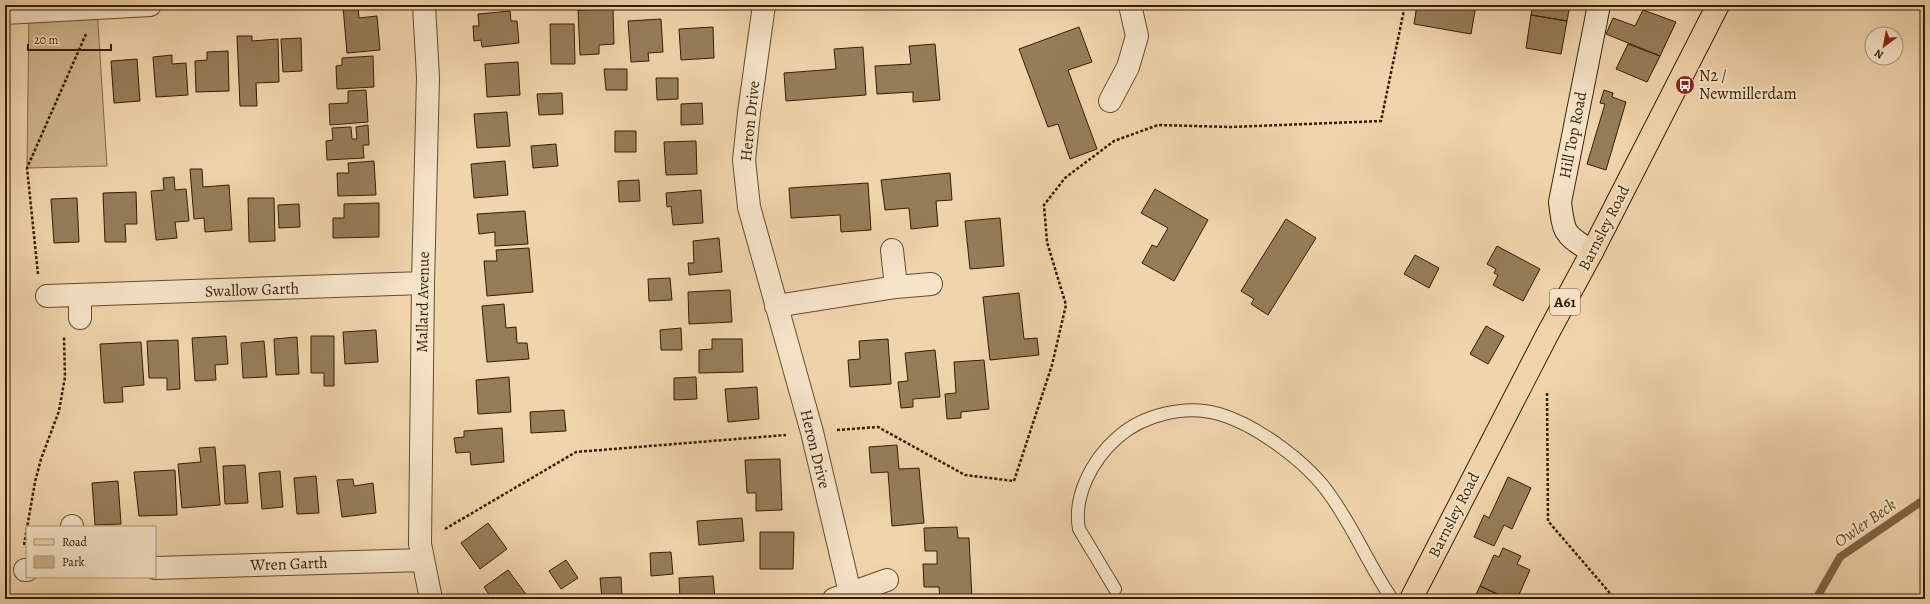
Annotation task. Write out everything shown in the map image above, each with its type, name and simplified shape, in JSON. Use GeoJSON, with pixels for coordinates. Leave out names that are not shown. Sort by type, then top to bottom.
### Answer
{"type":"FeatureCollection","features":[{"type":"Feature","properties":{"kind":"main road","name":"Barnsley Road"},"geometry":{"type":"LineString","coordinates":[[1411,599],[1547,335],[1592,252],[1718,5]]}},
{"type":"Feature","properties":{"kind":"street"},"geometry":{"type":"LineString","coordinates":[[5,13],[150,5]]}},
{"type":"Feature","properties":{"kind":"street","name":"Mallard Avenue"},"geometry":{"type":"LineString","coordinates":[[424,5],[428,77],[423,283],[421,552],[432,599]]}},
{"type":"Feature","properties":{"kind":"street","name":"Heron Drive"},"geometry":{"type":"LineString","coordinates":[[764,5],[744,160],[749,207],[812,432],[842,596],[887,580]]}},
{"type":"Feature","properties":{"kind":"street"},"geometry":{"type":"LineString","coordinates":[[1110,101],[1128,67],[1136,36],[1130,5]]}},
{"type":"Feature","properties":{"kind":"street","name":"Hill Top Road"},"geometry":{"type":"LineString","coordinates":[[1592,252],[1568,236],[1562,222],[1560,202],[1599,5]]}},
{"type":"Feature","properties":{"kind":"street"},"geometry":{"type":"LineString","coordinates":[[892,250],[896,287]]}},
{"type":"Feature","properties":{"kind":"street","name":"Swallow Garth"},"geometry":{"type":"LineString","coordinates":[[47,296],[423,283]]}},
{"type":"Feature","properties":{"kind":"street"},"geometry":{"type":"LineString","coordinates":[[776,306],[896,287],[931,284]]}},
{"type":"Feature","properties":{"kind":"street"},"geometry":{"type":"LineString","coordinates":[[80,296],[80,318]]}},
{"type":"Feature","properties":{"kind":"street","name":"Wren Garth"},"geometry":{"type":"LineString","coordinates":[[156,568],[421,552]]}},
{"type":"Feature","properties":{"kind":"lane"},"geometry":{"type":"LineString","coordinates":[[1114,589],[1079,529],[1079,506],[1084,484],[1104,452],[1123,432],[1148,419],[1164,414],[1182,410],[1200,410],[1219,414],[1239,422],[1279,446],[1318,478],[1331,495],[1392,599]]}},
{"type":"Feature","properties":{"kind":"path"},"geometry":{"type":"LineString","coordinates":[[421,552],[576,452],[878,427],[965,475],[1014,481],[1052,365],[1066,305],[1047,242],[1044,205],[1065,178],[1114,141],[1158,124],[1231,127],[1381,122],[1406,5]]}},
{"type":"Feature","properties":{"kind":"path"},"geometry":{"type":"LineString","coordinates":[[47,296],[38,280],[27,168],[97,8]]}},
{"type":"Feature","properties":{"kind":"path"},"geometry":{"type":"LineString","coordinates":[[28,526],[35,482],[41,460],[59,411],[65,377],[64,336],[80,318]]}},
{"type":"Feature","properties":{"kind":"path"},"geometry":{"type":"LineString","coordinates":[[1547,389],[1548,522],[1610,592],[1612,599]]}},
{"type":"Feature","properties":{"kind":"path"},"geometry":{"type":"LineString","coordinates":[[26,536],[24,548],[26,570]]}},
{"type":"Feature","properties":{"kind":"green space"},"geometry":{"type":"Polygon","coordinates":[[[97,8],[107,166],[27,168],[29,12],[97,8]]]}},
{"type":"Feature","properties":{"kind":"building"},"geometry":{"type":"Polygon","coordinates":[[[1417,5],[1476,5],[1471,34],[1414,24],[1417,5]]]}},
{"type":"Feature","properties":{"kind":"building"},"geometry":{"type":"Polygon","coordinates":[[[1533,5],[1570,5],[1567,21],[1531,15],[1533,5]]]}},
{"type":"Feature","properties":{"kind":"building"},"geometry":{"type":"Polygon","coordinates":[[[358,6],[359,18],[377,16],[380,50],[347,53],[343,7],[358,6]]]}},
{"type":"Feature","properties":{"kind":"building"},"geometry":{"type":"Polygon","coordinates":[[[613,9],[614,44],[599,45],[599,54],[580,55],[578,10],[613,9]]]}},
{"type":"Feature","properties":{"kind":"building"},"geometry":{"type":"Polygon","coordinates":[[[1643,10],[1676,22],[1660,56],[1606,34],[1613,18],[1635,26],[1643,10]]]}},
{"type":"Feature","properties":{"kind":"building"},"geometry":{"type":"Polygon","coordinates":[[[510,11],[511,21],[517,21],[519,43],[482,47],[481,40],[474,41],[473,26],[479,26],[478,14],[510,11]]]}},
{"type":"Feature","properties":{"kind":"building"},"geometry":{"type":"Polygon","coordinates":[[[1531,15],[1567,21],[1561,54],[1526,48],[1531,15]]]}},
{"type":"Feature","properties":{"kind":"building"},"geometry":{"type":"Polygon","coordinates":[[[661,19],[663,52],[648,53],[649,61],[631,62],[628,21],[661,19]]]}},
{"type":"Feature","properties":{"kind":"building"},"geometry":{"type":"Polygon","coordinates":[[[550,24],[574,24],[575,64],[551,64],[550,24]]]}},
{"type":"Feature","properties":{"kind":"building"},"geometry":{"type":"Polygon","coordinates":[[[713,27],[714,58],[681,60],[679,29],[713,27]]]}},
{"type":"Feature","properties":{"kind":"building"},"geometry":{"type":"Polygon","coordinates":[[[1079,27],[1092,62],[1068,70],[1097,149],[1070,159],[1058,124],[1048,127],[1019,49],[1079,27]]]}},
{"type":"Feature","properties":{"kind":"building"},"geometry":{"type":"Polygon","coordinates":[[[237,36],[252,36],[252,41],[278,39],[279,82],[256,83],[257,106],[240,106],[237,36]]]}},
{"type":"Feature","properties":{"kind":"building"},"geometry":{"type":"Polygon","coordinates":[[[301,38],[302,71],[283,72],[281,39],[301,38]]]}},
{"type":"Feature","properties":{"kind":"building"},"geometry":{"type":"Polygon","coordinates":[[[935,44],[940,100],[913,102],[913,92],[877,94],[875,66],[911,64],[909,46],[935,44]]]}},
{"type":"Feature","properties":{"kind":"building"},"geometry":{"type":"Polygon","coordinates":[[[1628,44],[1660,56],[1647,82],[1616,69],[1628,44]]]}},
{"type":"Feature","properties":{"kind":"building"},"geometry":{"type":"Polygon","coordinates":[[[863,47],[866,95],[786,101],[784,73],[836,69],[834,49],[863,47]]]}},
{"type":"Feature","properties":{"kind":"building"},"geometry":{"type":"Polygon","coordinates":[[[228,51],[229,91],[196,92],[195,61],[207,60],[207,52],[228,51]]]}},
{"type":"Feature","properties":{"kind":"building"},"geometry":{"type":"Polygon","coordinates":[[[172,55],[172,64],[186,63],[188,95],[156,97],[153,57],[172,55]]]}},
{"type":"Feature","properties":{"kind":"building"},"geometry":{"type":"Polygon","coordinates":[[[373,56],[374,87],[337,89],[336,66],[342,65],[342,58],[373,56]]]}},
{"type":"Feature","properties":{"kind":"building"},"geometry":{"type":"Polygon","coordinates":[[[137,59],[140,101],[114,103],[111,61],[137,59]]]}},
{"type":"Feature","properties":{"kind":"building"},"geometry":{"type":"Polygon","coordinates":[[[518,62],[520,95],[487,97],[485,64],[518,62]]]}},
{"type":"Feature","properties":{"kind":"building"},"geometry":{"type":"Polygon","coordinates":[[[5,66],[9,109],[5,109],[5,66]]]}},
{"type":"Feature","properties":{"kind":"building"},"geometry":{"type":"Polygon","coordinates":[[[604,69],[627,69],[627,90],[606,90],[604,69]]]}},
{"type":"Feature","properties":{"kind":"building"},"geometry":{"type":"Polygon","coordinates":[[[656,78],[678,78],[678,99],[657,100],[656,78]]]}},
{"type":"Feature","properties":{"kind":"building"},"geometry":{"type":"Polygon","coordinates":[[[366,90],[368,122],[330,125],[329,104],[348,103],[348,91],[366,90]]]}},
{"type":"Feature","properties":{"kind":"building"},"geometry":{"type":"Polygon","coordinates":[[[1604,90],[1613,93],[1612,97],[1626,102],[1606,170],[1587,164],[1605,104],[1600,103],[1604,90]]]}},
{"type":"Feature","properties":{"kind":"building"},"geometry":{"type":"Polygon","coordinates":[[[562,93],[563,114],[539,115],[537,94],[562,93]]]}},
{"type":"Feature","properties":{"kind":"building"},"geometry":{"type":"Polygon","coordinates":[[[702,103],[703,124],[681,125],[681,104],[702,103]]]}},
{"type":"Feature","properties":{"kind":"building"},"geometry":{"type":"Polygon","coordinates":[[[507,112],[510,146],[477,148],[474,114],[507,112]]]}},
{"type":"Feature","properties":{"kind":"building"},"geometry":{"type":"Polygon","coordinates":[[[368,125],[369,145],[363,145],[364,158],[327,160],[326,141],[333,140],[332,128],[351,127],[352,139],[357,139],[356,127],[368,125]]]}},
{"type":"Feature","properties":{"kind":"building"},"geometry":{"type":"Polygon","coordinates":[[[615,131],[636,131],[636,152],[615,152],[615,131]]]}},
{"type":"Feature","properties":{"kind":"building"},"geometry":{"type":"Polygon","coordinates":[[[696,141],[697,174],[666,175],[664,142],[696,141]]]}},
{"type":"Feature","properties":{"kind":"building"},"geometry":{"type":"Polygon","coordinates":[[[556,144],[558,166],[533,168],[531,146],[556,144]]]}},
{"type":"Feature","properties":{"kind":"building"},"geometry":{"type":"Polygon","coordinates":[[[374,161],[376,195],[338,196],[337,173],[349,173],[348,163],[374,161]]]}},
{"type":"Feature","properties":{"kind":"building"},"geometry":{"type":"Polygon","coordinates":[[[505,161],[508,195],[474,198],[471,164],[505,161]]]}},
{"type":"Feature","properties":{"kind":"building"},"geometry":{"type":"Polygon","coordinates":[[[190,169],[202,169],[203,187],[229,185],[232,230],[205,232],[204,218],[194,219],[190,169]]]}},
{"type":"Feature","properties":{"kind":"building"},"geometry":{"type":"Polygon","coordinates":[[[950,173],[952,200],[936,201],[938,226],[911,229],[909,208],[885,210],[881,180],[950,173]]]}},
{"type":"Feature","properties":{"kind":"building"},"geometry":{"type":"Polygon","coordinates":[[[174,177],[175,190],[186,189],[189,221],[175,222],[177,238],[156,240],[151,191],[164,190],[163,178],[174,177]]]}},
{"type":"Feature","properties":{"kind":"building"},"geometry":{"type":"Polygon","coordinates":[[[639,180],[640,201],[619,202],[618,181],[639,180]]]}},
{"type":"Feature","properties":{"kind":"building"},"geometry":{"type":"Polygon","coordinates":[[[868,183],[871,230],[841,232],[840,215],[791,218],[789,188],[868,183]]]}},
{"type":"Feature","properties":{"kind":"building"},"geometry":{"type":"Polygon","coordinates":[[[1155,189],[1208,220],[1174,281],[1142,263],[1152,245],[1157,247],[1168,228],[1141,213],[1155,189]]]}},
{"type":"Feature","properties":{"kind":"building"},"geometry":{"type":"Polygon","coordinates":[[[701,190],[703,223],[673,225],[671,206],[667,207],[666,193],[701,190]]]}},
{"type":"Feature","properties":{"kind":"building"},"geometry":{"type":"Polygon","coordinates":[[[136,192],[137,224],[125,224],[126,242],[105,242],[103,193],[136,192]]]}},
{"type":"Feature","properties":{"kind":"building"},"geometry":{"type":"Polygon","coordinates":[[[77,198],[79,242],[54,243],[51,199],[77,198]]]}},
{"type":"Feature","properties":{"kind":"building"},"geometry":{"type":"Polygon","coordinates":[[[248,198],[274,198],[275,241],[249,242],[248,198]]]}},
{"type":"Feature","properties":{"kind":"building"},"geometry":{"type":"Polygon","coordinates":[[[379,203],[379,237],[333,238],[333,218],[344,218],[344,204],[379,203]]]}},
{"type":"Feature","properties":{"kind":"building"},"geometry":{"type":"Polygon","coordinates":[[[299,204],[300,227],[279,228],[278,205],[299,204]]]}},
{"type":"Feature","properties":{"kind":"building"},"geometry":{"type":"Polygon","coordinates":[[[525,211],[528,244],[495,246],[495,232],[479,234],[477,214],[525,211]]]}},
{"type":"Feature","properties":{"kind":"building"},"geometry":{"type":"Polygon","coordinates":[[[1000,218],[1004,266],[970,269],[965,221],[1000,218]]]}},
{"type":"Feature","properties":{"kind":"building"},"geometry":{"type":"Polygon","coordinates":[[[1286,219],[1316,238],[1268,315],[1251,304],[1254,299],[1241,291],[1286,219]]]}},
{"type":"Feature","properties":{"kind":"building"},"geometry":{"type":"Polygon","coordinates":[[[719,238],[722,272],[689,275],[688,263],[694,263],[693,241],[719,238]]]}},
{"type":"Feature","properties":{"kind":"building"},"geometry":{"type":"Polygon","coordinates":[[[1497,246],[1540,269],[1523,301],[1493,285],[1498,275],[1494,273],[1496,269],[1487,264],[1497,246]]]}},
{"type":"Feature","properties":{"kind":"building"},"geometry":{"type":"Polygon","coordinates":[[[529,248],[533,292],[487,296],[484,261],[497,261],[496,250],[529,248]]]}},
{"type":"Feature","properties":{"kind":"building"},"geometry":{"type":"Polygon","coordinates":[[[1415,255],[1439,268],[1429,288],[1404,274],[1415,255]]]}},
{"type":"Feature","properties":{"kind":"building"},"geometry":{"type":"Polygon","coordinates":[[[670,278],[672,300],[649,301],[648,279],[670,278]]]}},
{"type":"Feature","properties":{"kind":"building"},"geometry":{"type":"Polygon","coordinates":[[[730,290],[732,322],[689,324],[688,292],[730,290]]]}},
{"type":"Feature","properties":{"kind":"building"},"geometry":{"type":"Polygon","coordinates":[[[1019,293],[1024,339],[1037,338],[1039,355],[990,360],[983,297],[1019,293]]]}},
{"type":"Feature","properties":{"kind":"building"},"geometry":{"type":"Polygon","coordinates":[[[504,304],[506,328],[516,327],[517,343],[527,343],[529,359],[487,362],[482,306],[504,304]]]}},
{"type":"Feature","properties":{"kind":"building"},"geometry":{"type":"Polygon","coordinates":[[[1486,326],[1504,336],[1488,364],[1470,354],[1486,326]]]}},
{"type":"Feature","properties":{"kind":"building"},"geometry":{"type":"Polygon","coordinates":[[[681,328],[682,350],[661,350],[660,330],[681,328]]]}},
{"type":"Feature","properties":{"kind":"building"},"geometry":{"type":"Polygon","coordinates":[[[376,330],[378,362],[345,364],[343,332],[376,330]]]}},
{"type":"Feature","properties":{"kind":"building"},"geometry":{"type":"Polygon","coordinates":[[[226,336],[228,364],[215,365],[216,380],[195,381],[192,338],[226,336]]]}},
{"type":"Feature","properties":{"kind":"building"},"geometry":{"type":"Polygon","coordinates":[[[311,336],[334,336],[334,386],[324,386],[324,373],[311,373],[311,336]]]}},
{"type":"Feature","properties":{"kind":"building"},"geometry":{"type":"Polygon","coordinates":[[[297,337],[299,374],[276,375],[274,339],[297,337]]]}},
{"type":"Feature","properties":{"kind":"building"},"geometry":{"type":"Polygon","coordinates":[[[712,339],[742,339],[743,372],[699,373],[699,350],[712,349],[712,339]]]}},
{"type":"Feature","properties":{"kind":"building"},"geometry":{"type":"Polygon","coordinates":[[[888,339],[891,384],[850,387],[848,360],[860,359],[859,341],[888,339]]]}},
{"type":"Feature","properties":{"kind":"building"},"geometry":{"type":"Polygon","coordinates":[[[178,340],[180,389],[167,390],[167,378],[149,378],[147,341],[178,340]]]}},
{"type":"Feature","properties":{"kind":"building"},"geometry":{"type":"Polygon","coordinates":[[[264,341],[267,377],[243,378],[241,343],[264,341]]]}},
{"type":"Feature","properties":{"kind":"building"},"geometry":{"type":"Polygon","coordinates":[[[141,342],[144,385],[122,387],[123,402],[104,403],[100,344],[141,342]]]}},
{"type":"Feature","properties":{"kind":"building"},"geometry":{"type":"Polygon","coordinates":[[[935,350],[940,397],[913,399],[913,407],[901,408],[898,382],[908,381],[905,353],[935,350]]]}},
{"type":"Feature","properties":{"kind":"building"},"geometry":{"type":"Polygon","coordinates":[[[984,360],[989,409],[961,412],[961,418],[947,419],[945,394],[956,393],[954,362],[984,360]]]}},
{"type":"Feature","properties":{"kind":"building"},"geometry":{"type":"Polygon","coordinates":[[[509,377],[511,412],[478,414],[476,380],[509,377]]]}},
{"type":"Feature","properties":{"kind":"building"},"geometry":{"type":"Polygon","coordinates":[[[696,377],[697,399],[674,400],[674,378],[696,377]]]}},
{"type":"Feature","properties":{"kind":"building"},"geometry":{"type":"Polygon","coordinates":[[[757,387],[759,419],[728,422],[725,389],[757,387]]]}},
{"type":"Feature","properties":{"kind":"building"},"geometry":{"type":"Polygon","coordinates":[[[564,410],[566,431],[531,433],[530,412],[564,410]]]}},
{"type":"Feature","properties":{"kind":"building"},"geometry":{"type":"Polygon","coordinates":[[[502,428],[504,462],[471,465],[470,452],[456,453],[454,438],[464,437],[464,431],[502,428]]]}},
{"type":"Feature","properties":{"kind":"building"},"geometry":{"type":"Polygon","coordinates":[[[897,445],[899,469],[919,468],[924,523],[892,526],[888,472],[871,473],[869,447],[897,445]]]}},
{"type":"Feature","properties":{"kind":"building"},"geometry":{"type":"Polygon","coordinates":[[[215,447],[220,505],[182,508],[178,464],[201,462],[199,448],[215,447]]]}},
{"type":"Feature","properties":{"kind":"building"},"geometry":{"type":"Polygon","coordinates":[[[780,459],[782,510],[756,511],[756,493],[747,493],[745,460],[780,459]]]}},
{"type":"Feature","properties":{"kind":"building"},"geometry":{"type":"Polygon","coordinates":[[[245,465],[248,503],[225,504],[223,466],[245,465]]]}},
{"type":"Feature","properties":{"kind":"building"},"geometry":{"type":"Polygon","coordinates":[[[175,470],[177,515],[139,516],[134,472],[175,470]]]}},
{"type":"Feature","properties":{"kind":"building"},"geometry":{"type":"Polygon","coordinates":[[[280,471],[283,507],[262,509],[259,473],[280,471]]]}},
{"type":"Feature","properties":{"kind":"building"},"geometry":{"type":"Polygon","coordinates":[[[316,476],[319,513],[297,514],[294,478],[316,476]]]}},
{"type":"Feature","properties":{"kind":"building"},"geometry":{"type":"Polygon","coordinates":[[[1508,477],[1531,488],[1512,529],[1504,525],[1494,546],[1474,537],[1484,515],[1489,518],[1508,477]]]}},
{"type":"Feature","properties":{"kind":"building"},"geometry":{"type":"Polygon","coordinates":[[[353,479],[354,486],[373,483],[376,513],[342,517],[337,480],[353,479]]]}},
{"type":"Feature","properties":{"kind":"building"},"geometry":{"type":"Polygon","coordinates":[[[118,481],[121,524],[95,525],[92,483],[118,481]]]}},
{"type":"Feature","properties":{"kind":"building"},"geometry":{"type":"Polygon","coordinates":[[[742,518],[744,541],[699,545],[697,521],[742,518]]]}},
{"type":"Feature","properties":{"kind":"building"},"geometry":{"type":"Polygon","coordinates":[[[488,523],[507,549],[480,569],[461,543],[488,523]]]}},
{"type":"Feature","properties":{"kind":"building"},"geometry":{"type":"Polygon","coordinates":[[[957,527],[958,538],[969,538],[972,599],[940,599],[939,587],[924,587],[923,564],[937,564],[937,551],[925,551],[924,528],[957,527]]]}},
{"type":"Feature","properties":{"kind":"building"},"geometry":{"type":"Polygon","coordinates":[[[760,532],[794,532],[793,569],[760,569],[760,532]]]}},
{"type":"Feature","properties":{"kind":"building"},"geometry":{"type":"Polygon","coordinates":[[[1503,548],[1521,556],[1517,564],[1530,570],[1517,599],[1508,599],[1480,586],[1494,555],[1499,557],[1503,548]]]}},
{"type":"Feature","properties":{"kind":"building"},"geometry":{"type":"Polygon","coordinates":[[[671,552],[673,574],[651,576],[650,553],[671,552]]]}},
{"type":"Feature","properties":{"kind":"building"},"geometry":{"type":"Polygon","coordinates":[[[566,560],[578,578],[561,589],[549,571],[566,560]]]}},
{"type":"Feature","properties":{"kind":"building"},"geometry":{"type":"Polygon","coordinates":[[[508,570],[528,597],[525,599],[492,599],[484,587],[508,570]]]}},
{"type":"Feature","properties":{"kind":"building"},"geometry":{"type":"Polygon","coordinates":[[[713,576],[715,599],[680,599],[679,578],[713,576]]]}},
{"type":"Feature","properties":{"kind":"building"},"geometry":{"type":"Polygon","coordinates":[[[621,577],[622,598],[602,599],[600,578],[621,577]]]}},
{"type":"Feature","properties":{"kind":"building"},"geometry":{"type":"Polygon","coordinates":[[[1480,586],[1508,599],[1474,599],[1480,586]]]}},
{"type":"Feature","properties":{"kind":"waterway","name":"Owler Beck"},"geometry":{"type":"LineString","coordinates":[[1816,599],[1840,557],[1925,499]]}},
{"type":"Feature","properties":{"kind":"place","name":"N2 / Newmillerdam"},"geometry":{"type":"Point","coordinates":[1685,85]}}]}
